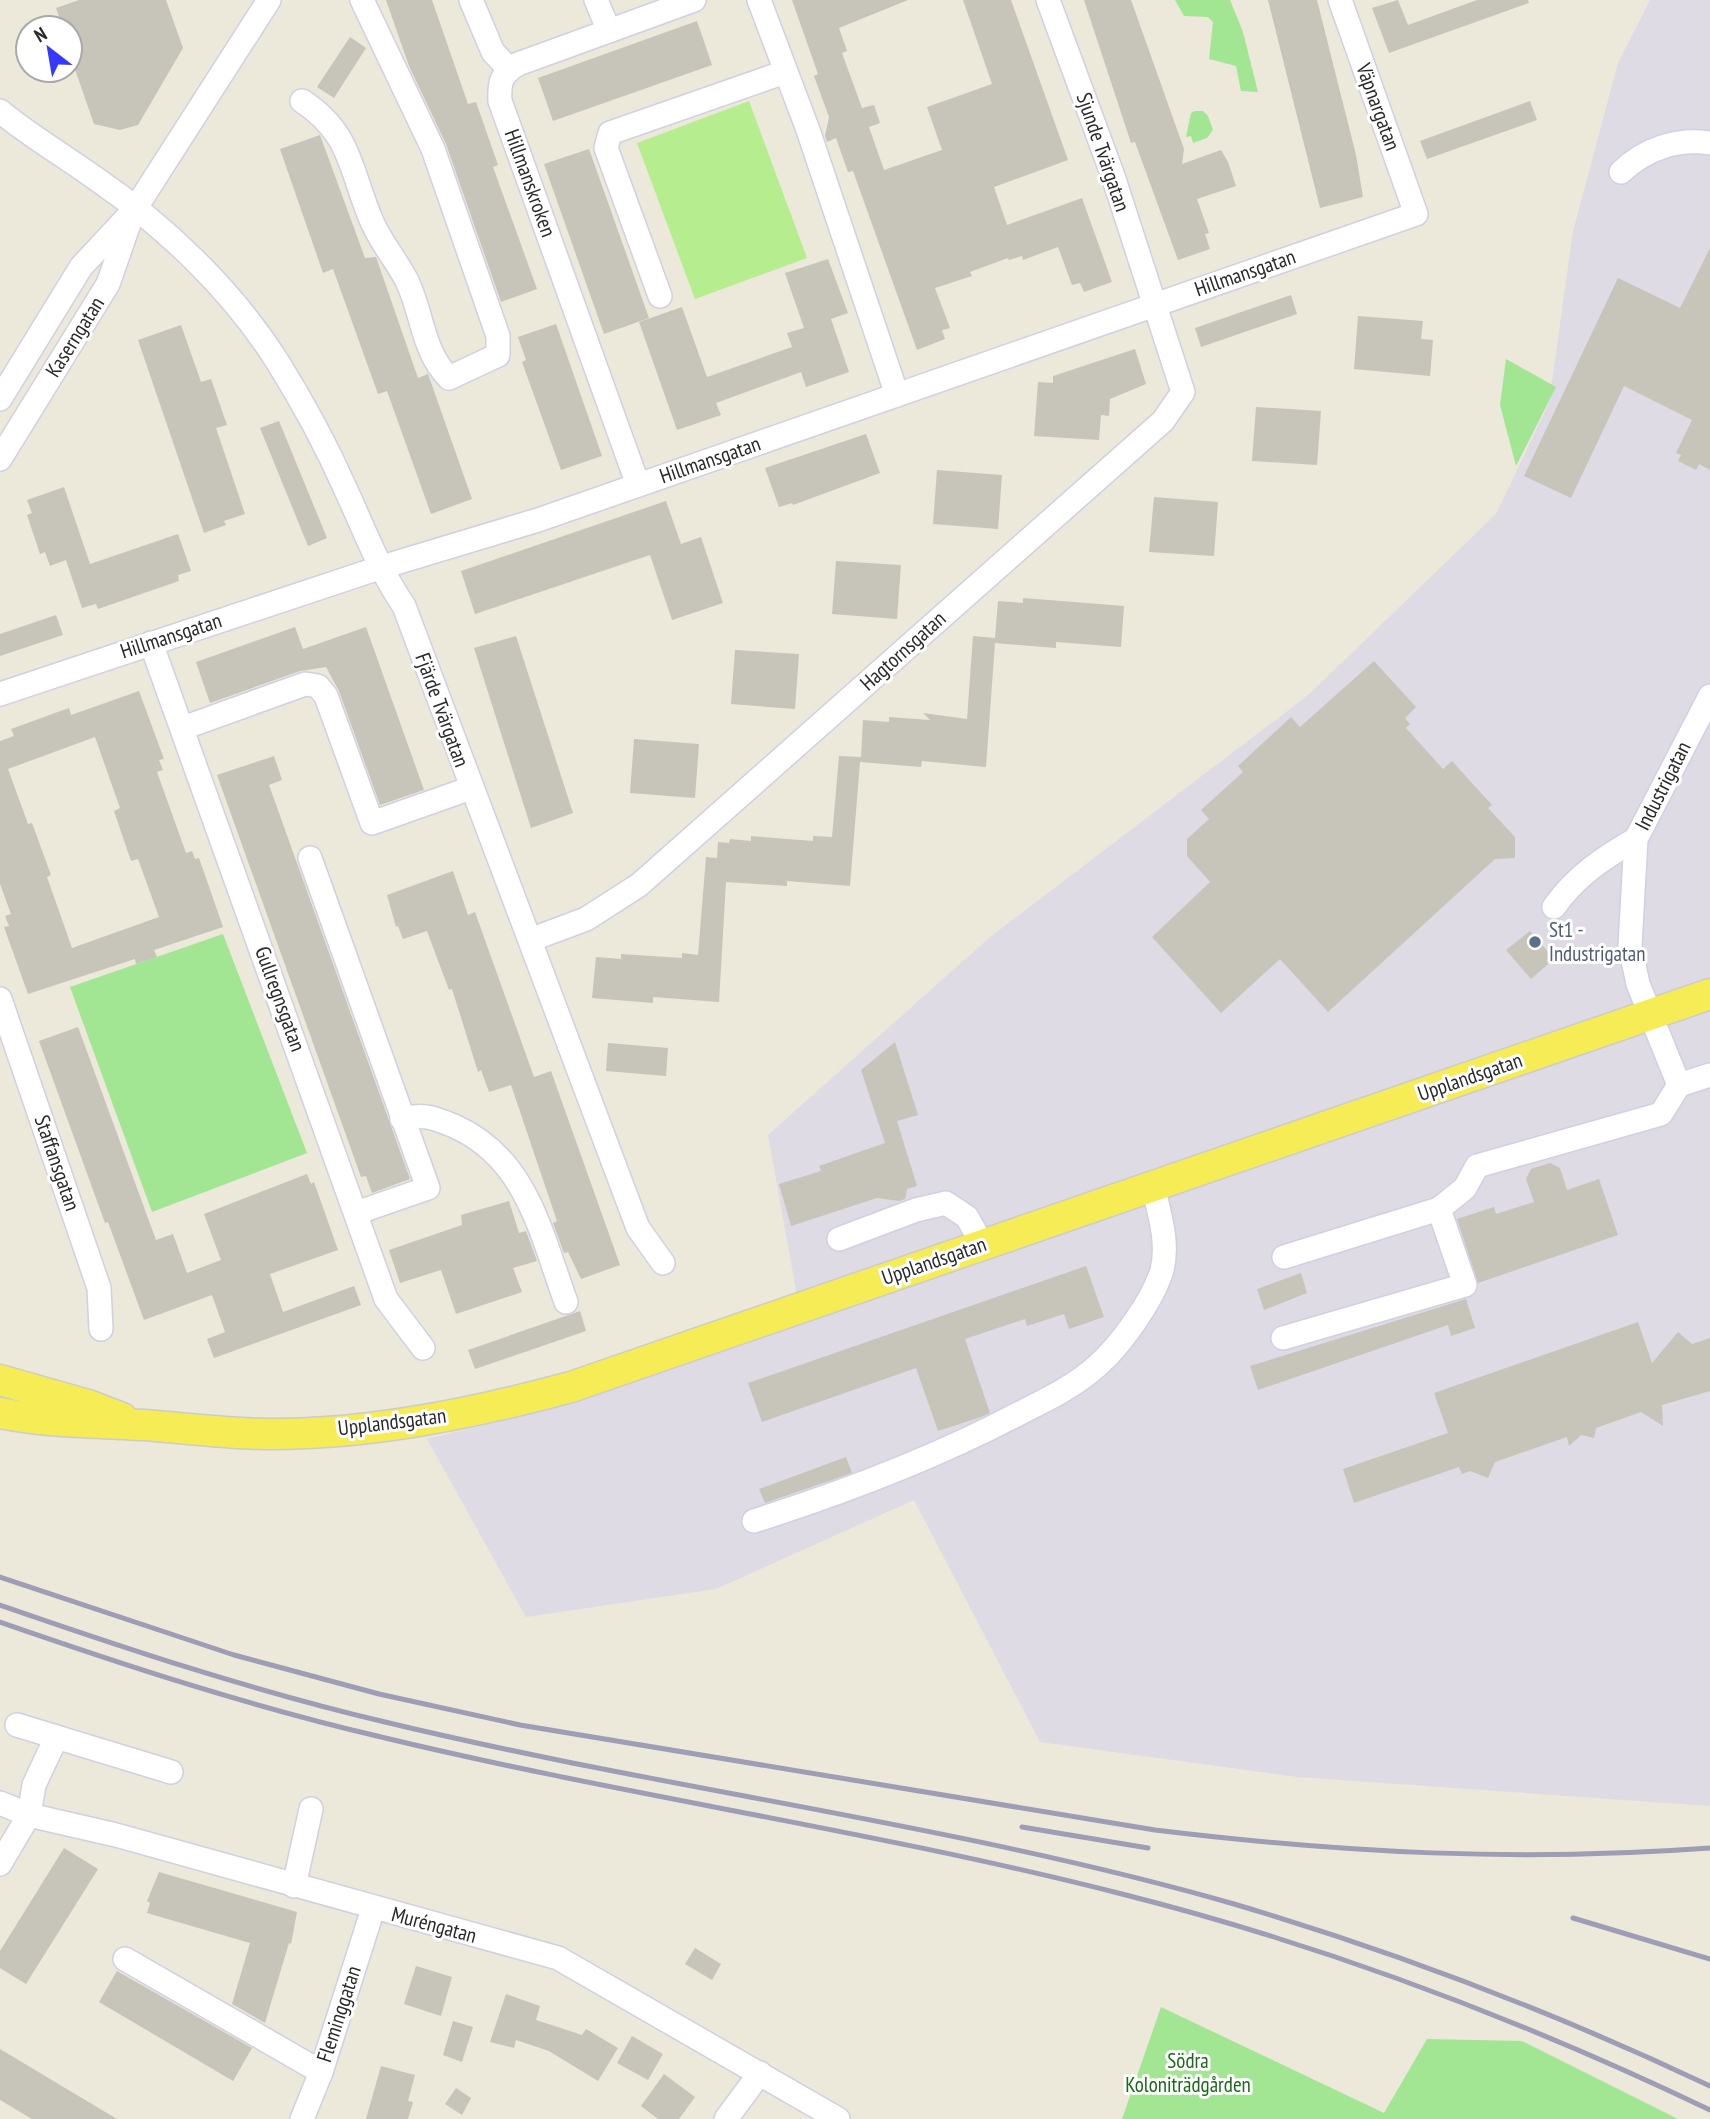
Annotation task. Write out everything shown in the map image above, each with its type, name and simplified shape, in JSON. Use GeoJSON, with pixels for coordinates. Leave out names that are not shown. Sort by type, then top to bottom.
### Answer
{"type":"FeatureCollection","features":[{"type":"Feature","properties":{"kind":"main road","name":"Upplandsgatan"},"geometry":{"type":"LineString","coordinates":[[0,1413],[38,1421],[272,1434],[394,1425],[494,1408],[571,1387],[1710,995]]}},
{"type":"Feature","properties":{"kind":"main road","name":"Upplandsgatan"},"geometry":{"type":"LineString","coordinates":[[0,1380],[88,1405],[139,1425]]}},
{"type":"Feature","properties":{"kind":"street","name":"Kaserngatan"},"geometry":{"type":"LineString","coordinates":[[0,400],[81,267],[135,209],[269,0]]}},
{"type":"Feature","properties":{"kind":"street"},"geometry":{"type":"LineString","coordinates":[[302,101],[321,114],[338,132],[355,169],[369,217],[385,249],[408,282],[436,365],[449,378],[498,355],[498,336],[433,149],[362,0]]}},
{"type":"Feature","properties":{"kind":"street"},"geometry":{"type":"LineString","coordinates":[[471,0],[493,52],[509,69],[609,31],[654,7],[694,0]]}},
{"type":"Feature","properties":{"kind":"street"},"geometry":{"type":"LineString","coordinates":[[596,0],[609,31]]}},
{"type":"Feature","properties":{"kind":"street"},"geometry":{"type":"LineString","coordinates":[[759,0],[897,395]]}},
{"type":"Feature","properties":{"kind":"street","name":"Sjunde Tvärgatan"},"geometry":{"type":"LineString","coordinates":[[1048,0],[1113,176],[1153,305]]}},
{"type":"Feature","properties":{"kind":"street","name":"Väpnargatan"},"geometry":{"type":"LineString","coordinates":[[1339,0],[1416,214]]}},
{"type":"Feature","properties":{"kind":"street","name":"Hillmanskroken"},"geometry":{"type":"LineString","coordinates":[[509,69],[502,76],[500,101],[638,485]]}},
{"type":"Feature","properties":{"kind":"street"},"geometry":{"type":"LineString","coordinates":[[660,296],[606,148],[610,133],[785,72]]}},
{"type":"Feature","properties":{"kind":"street","name":"Fjärde Tvärgatan"},"geometry":{"type":"LineString","coordinates":[[0,111],[34,139],[96,178],[135,209],[220,287],[277,360],[344,485],[379,568],[404,606],[638,1228],[663,1263]]}},
{"type":"Feature","properties":{"kind":"street"},"geometry":{"type":"LineString","coordinates":[[1621,172],[1649,152],[1685,141],[1710,143]]}},
{"type":"Feature","properties":{"kind":"street","name":"Kaserngatan"},"geometry":{"type":"LineString","coordinates":[[0,459],[108,284],[135,209]]}},
{"type":"Feature","properties":{"kind":"street","name":"Hillmansgatan"},"geometry":{"type":"LineString","coordinates":[[0,694],[379,568],[538,520],[1416,214]]}},
{"type":"Feature","properties":{"kind":"street","name":"Hagtornsgatan"},"geometry":{"type":"LineString","coordinates":[[530,940],[586,919],[639,885],[1163,421],[1183,392],[1153,305]]}},
{"type":"Feature","properties":{"kind":"street","name":"Gullregnsgatan"},"geometry":{"type":"LineString","coordinates":[[151,643],[386,1298],[423,1348]]}},
{"type":"Feature","properties":{"kind":"street"},"geometry":{"type":"LineString","coordinates":[[183,729],[305,684],[318,686],[326,695],[372,823],[471,788]]}},
{"type":"Feature","properties":{"kind":"street","name":"Industrigatan"},"geometry":{"type":"LineString","coordinates":[[1679,1085],[1638,984],[1630,946],[1636,839],[1710,696]]}},
{"type":"Feature","properties":{"kind":"street","name":"Industrigatan"},"geometry":{"type":"LineString","coordinates":[[1554,907],[1570,885],[1602,859],[1636,839]]}},
{"type":"Feature","properties":{"kind":"street"},"geometry":{"type":"LineString","coordinates":[[310,858],[428,1188],[356,1213]]}},
{"type":"Feature","properties":{"kind":"street","name":"Staffansgatan"},"geometry":{"type":"LineString","coordinates":[[0,999],[99,1288],[102,1329]]}},
{"type":"Feature","properties":{"kind":"street"},"geometry":{"type":"LineString","coordinates":[[1284,1257],[1439,1209],[1465,1188],[1476,1166],[1661,1114],[1679,1085],[1710,1075]]}},
{"type":"Feature","properties":{"kind":"street"},"geometry":{"type":"LineString","coordinates":[[402,1119],[418,1114],[436,1118],[466,1131],[498,1153],[525,1190],[566,1302]]}},
{"type":"Feature","properties":{"kind":"street"},"geometry":{"type":"LineString","coordinates":[[754,1521],[884,1476],[947,1450],[1052,1397],[1097,1367],[1128,1333],[1162,1270],[1165,1239],[1153,1186]]}},
{"type":"Feature","properties":{"kind":"street"},"geometry":{"type":"LineString","coordinates":[[839,1238],[916,1210],[946,1203],[967,1217],[982,1244]]}},
{"type":"Feature","properties":{"kind":"street"},"geometry":{"type":"LineString","coordinates":[[1283,1338],[1465,1285],[1439,1209]]}},
{"type":"Feature","properties":{"kind":"street"},"geometry":{"type":"LineString","coordinates":[[17,1726],[171,1772]]}},
{"type":"Feature","properties":{"kind":"street"},"geometry":{"type":"LineString","coordinates":[[0,1864],[29,1815],[34,1785],[56,1738]]}},
{"type":"Feature","properties":{"kind":"street","name":"Muréngatan"},"geometry":{"type":"LineString","coordinates":[[0,1803],[29,1815],[117,1835],[373,1909],[558,1958],[838,2119]]}},
{"type":"Feature","properties":{"kind":"street"},"geometry":{"type":"LineString","coordinates":[[294,1886],[311,1809]]}},
{"type":"Feature","properties":{"kind":"street","name":"Fleminggatan"},"geometry":{"type":"LineString","coordinates":[[302,2119],[321,2072],[373,1909]]}},
{"type":"Feature","properties":{"kind":"street"},"geometry":{"type":"LineString","coordinates":[[125,1959],[321,2072]]}},
{"type":"Feature","properties":{"kind":"street"},"geometry":{"type":"LineString","coordinates":[[726,2119],[760,2073]]}},
{"type":"Feature","properties":{"kind":"shaded area"},"geometry":{"type":"Polygon","coordinates":[[[1650,0],[1710,0],[1710,1806],[1298,1777],[1040,1742],[914,1500],[716,1589],[526,1617],[427,1439],[574,1403],[801,1318],[768,1135],[990,937],[1307,696],[1496,514],[1549,403],[1573,231],[1618,63],[1650,0]]]}},
{"type":"Feature","properties":{"kind":"green space"},"geometry":{"type":"Polygon","coordinates":[[[1175,0],[1230,0],[1243,32],[1258,92],[1241,91],[1236,66],[1209,59],[1213,22],[1208,17],[1184,16],[1175,0]]]}},
{"type":"Feature","properties":{"kind":"green space"},"geometry":{"type":"Polygon","coordinates":[[[749,101],[807,258],[695,299],[637,143],[749,101]]]}},
{"type":"Feature","properties":{"kind":"green space"},"geometry":{"type":"Polygon","coordinates":[[[1203,111],[1208,116],[1213,130],[1207,138],[1193,143],[1191,136],[1186,137],[1191,113],[1203,111]]]}},
{"type":"Feature","properties":{"kind":"green space"},"geometry":{"type":"Polygon","coordinates":[[[1506,359],[1556,387],[1516,466],[1500,405],[1506,359]]]}},
{"type":"Feature","properties":{"kind":"green space"},"geometry":{"type":"Polygon","coordinates":[[[223,934],[307,1153],[152,1212],[70,987],[223,934]]]}},
{"type":"Feature","properties":{"kind":"green space","name":"Södra Koloniträdgården"},"geometry":{"type":"Polygon","coordinates":[[[1161,2007],[1384,2113],[1427,2039],[1522,2041],[1678,2119],[1122,2119],[1161,2007]]]}},
{"type":"Feature","properties":{"kind":"building"},"geometry":{"type":"Polygon","coordinates":[[[79,0],[166,0],[183,48],[138,125],[120,130],[94,124],[80,84],[84,84],[84,14],[58,14],[56,8],[79,0]]]}},
{"type":"Feature","properties":{"kind":"building"},"geometry":{"type":"Polygon","coordinates":[[[386,0],[432,0],[468,104],[476,102],[498,165],[493,167],[537,289],[501,302],[446,144],[409,66],[386,0]]]}},
{"type":"Feature","properties":{"kind":"building"},"geometry":{"type":"Polygon","coordinates":[[[792,0],[908,0],[839,28],[847,51],[842,53],[862,108],[874,105],[880,123],[869,127],[884,170],[942,150],[927,107],[992,84],[963,0],[1011,0],[1068,160],[994,187],[1007,225],[1082,198],[1112,282],[1084,292],[1080,283],[1072,285],[1058,247],[1023,260],[1022,256],[1009,260],[1008,258],[970,272],[972,276],[935,288],[950,328],[942,330],[945,339],[917,350],[853,171],[848,172],[836,138],[827,142],[825,136],[829,117],[814,76],[818,74],[792,0]]]}},
{"type":"Feature","properties":{"kind":"building"},"geometry":{"type":"Polygon","coordinates":[[[1084,0],[1131,0],[1184,149],[1182,164],[1221,150],[1228,162],[1236,186],[1197,199],[1209,233],[1205,234],[1210,249],[1178,260],[1135,142],[1131,143],[1084,0]]]}},
{"type":"Feature","properties":{"kind":"building"},"geometry":{"type":"Polygon","coordinates":[[[1268,0],[1317,0],[1356,155],[1363,197],[1320,208],[1268,0]]]}},
{"type":"Feature","properties":{"kind":"building"},"geometry":{"type":"Polygon","coordinates":[[[1398,0],[1408,25],[1477,0],[1528,0],[1529,3],[1389,53],[1372,8],[1398,0]]]}},
{"type":"Feature","properties":{"kind":"building"},"geometry":{"type":"Polygon","coordinates":[[[697,21],[712,65],[553,121],[538,78],[697,21]]]}},
{"type":"Feature","properties":{"kind":"building"},"geometry":{"type":"Polygon","coordinates":[[[350,37],[366,48],[334,98],[317,87],[350,37]]]}},
{"type":"Feature","properties":{"kind":"building"},"geometry":{"type":"Polygon","coordinates":[[[1530,101],[1537,120],[1427,159],[1420,141],[1530,101]]]}},
{"type":"Feature","properties":{"kind":"building"},"geometry":{"type":"Polygon","coordinates":[[[320,135],[365,258],[376,257],[418,378],[428,374],[472,499],[431,514],[387,391],[378,394],[333,269],[323,273],[280,149],[320,135]]]}},
{"type":"Feature","properties":{"kind":"building"},"geometry":{"type":"Polygon","coordinates":[[[589,149],[649,318],[604,334],[544,164],[589,149]]]}},
{"type":"Feature","properties":{"kind":"building"},"geometry":{"type":"Polygon","coordinates":[[[1710,248],[1710,470],[1699,464],[1696,470],[1678,461],[1681,455],[1676,453],[1692,420],[1624,386],[1571,498],[1524,476],[1618,278],[1680,308],[1710,248]]]}},
{"type":"Feature","properties":{"kind":"building"},"geometry":{"type":"Polygon","coordinates":[[[828,259],[848,313],[831,319],[849,372],[806,387],[801,372],[716,403],[721,415],[677,430],[639,322],[682,307],[707,377],[792,347],[787,333],[804,328],[785,273],[828,259]]]}},
{"type":"Feature","properties":{"kind":"building"},"geometry":{"type":"Polygon","coordinates":[[[1291,295],[1297,314],[1201,347],[1195,328],[1291,295]]]}},
{"type":"Feature","properties":{"kind":"building"},"geometry":{"type":"Polygon","coordinates":[[[1358,316],[1423,321],[1421,339],[1433,340],[1430,376],[1354,369],[1358,316]]]}},
{"type":"Feature","properties":{"kind":"building"},"geometry":{"type":"Polygon","coordinates":[[[556,324],[602,456],[561,470],[522,362],[526,360],[518,337],[556,324]]]}},
{"type":"Feature","properties":{"kind":"building"},"geometry":{"type":"Polygon","coordinates":[[[181,325],[201,382],[211,379],[227,425],[216,428],[245,514],[224,521],[226,525],[204,533],[138,340],[181,325]]]}},
{"type":"Feature","properties":{"kind":"building"},"geometry":{"type":"Polygon","coordinates":[[[1135,349],[1146,384],[1110,399],[1109,416],[1101,415],[1099,440],[1034,436],[1038,382],[1053,383],[1053,376],[1135,349]]]}},
{"type":"Feature","properties":{"kind":"building"},"geometry":{"type":"Polygon","coordinates":[[[1256,407],[1321,411],[1317,465],[1252,461],[1256,407]]]}},
{"type":"Feature","properties":{"kind":"building"},"geometry":{"type":"Polygon","coordinates":[[[279,421],[327,538],[308,546],[260,428],[279,421]]]}},
{"type":"Feature","properties":{"kind":"building"},"geometry":{"type":"Polygon","coordinates":[[[866,434],[880,473],[793,505],[792,503],[779,507],[765,468],[866,434]]]}},
{"type":"Feature","properties":{"kind":"building"},"geometry":{"type":"Polygon","coordinates":[[[937,470],[1002,475],[998,529],[933,524],[937,470]]]}},
{"type":"Feature","properties":{"kind":"building"},"geometry":{"type":"Polygon","coordinates":[[[64,487],[90,564],[178,534],[191,571],[178,575],[179,581],[98,609],[96,604],[82,608],[66,560],[50,566],[45,552],[40,554],[27,515],[32,513],[27,500],[64,487]]]}},
{"type":"Feature","properties":{"kind":"building"},"geometry":{"type":"Polygon","coordinates":[[[1154,497],[1218,502],[1214,556],[1149,552],[1154,497]]]}},
{"type":"Feature","properties":{"kind":"building"},"geometry":{"type":"Polygon","coordinates":[[[666,501],[681,544],[701,537],[723,603],[672,620],[650,555],[475,614],[461,571],[666,501]]]}},
{"type":"Feature","properties":{"kind":"building"},"geometry":{"type":"Polygon","coordinates":[[[836,561],[901,565],[897,619],[832,614],[836,561]]]}},
{"type":"Feature","properties":{"kind":"building"},"geometry":{"type":"Polygon","coordinates":[[[1023,598],[1124,606],[1121,647],[1056,642],[1056,648],[995,643],[986,767],[922,761],[921,767],[860,762],[850,886],[787,881],[787,886],[726,882],[719,1002],[653,997],[653,1003],[592,998],[596,957],[621,959],[621,954],[682,958],[682,953],[698,955],[706,857],[717,858],[718,842],[729,843],[730,839],[751,841],[751,836],[813,841],[813,836],[832,837],[839,756],[861,757],[863,720],[889,722],[889,717],[930,720],[923,713],[967,719],[973,636],[995,638],[998,601],[1023,603],[1023,598]]]}},
{"type":"Feature","properties":{"kind":"building"},"geometry":{"type":"Polygon","coordinates":[[[56,615],[63,635],[0,656],[0,634],[56,615]]]}},
{"type":"Feature","properties":{"kind":"building"},"geometry":{"type":"Polygon","coordinates":[[[295,627],[303,649],[366,627],[424,790],[380,805],[339,691],[326,667],[300,671],[210,703],[196,662],[295,627]]]}},
{"type":"Feature","properties":{"kind":"building"},"geometry":{"type":"Polygon","coordinates":[[[516,636],[573,813],[531,828],[474,648],[516,636]]]}},
{"type":"Feature","properties":{"kind":"building"},"geometry":{"type":"Polygon","coordinates":[[[735,650],[799,654],[795,709],[731,704],[735,650]]]}},
{"type":"Feature","properties":{"kind":"building"},"geometry":{"type":"Polygon","coordinates":[[[1374,661],[1416,707],[1405,718],[1410,724],[1406,728],[1443,769],[1452,761],[1492,805],[1488,808],[1515,837],[1515,858],[1495,859],[1328,1012],[1280,959],[1221,1013],[1152,937],[1210,882],[1187,856],[1187,839],[1209,819],[1201,810],[1243,772],[1238,766],[1291,717],[1300,727],[1374,661]]]}},
{"type":"Feature","properties":{"kind":"building"},"geometry":{"type":"Polygon","coordinates":[[[139,691],[164,759],[159,760],[163,770],[157,772],[186,853],[192,851],[195,859],[199,858],[223,927],[154,950],[157,957],[136,964],[135,959],[28,994],[4,927],[9,926],[5,916],[11,914],[0,884],[0,741],[14,736],[11,729],[69,708],[71,715],[139,691]],[[95,737],[8,769],[28,824],[32,823],[51,875],[47,877],[72,948],[159,917],[138,859],[131,861],[114,811],[120,808],[95,737]]]}},
{"type":"Feature","properties":{"kind":"building"},"geometry":{"type":"Polygon","coordinates":[[[634,739],[699,744],[695,798],[630,793],[634,739]]]}},
{"type":"Feature","properties":{"kind":"building"},"geometry":{"type":"Polygon","coordinates":[[[274,756],[282,780],[269,785],[410,1179],[372,1193],[366,1176],[361,1177],[217,775],[274,756]]]}},
{"type":"Feature","properties":{"kind":"building"},"geometry":{"type":"Polygon","coordinates":[[[453,871],[468,915],[475,912],[534,1077],[551,1071],[620,1265],[581,1279],[568,1252],[564,1253],[553,1223],[557,1221],[511,1085],[489,1092],[481,1070],[478,1072],[452,989],[449,990],[427,931],[403,939],[398,926],[396,927],[387,895],[453,871]]]}},
{"type":"Feature","properties":{"kind":"building"},"geometry":{"type":"Polygon","coordinates":[[[1530,931],[1554,959],[1531,979],[1506,950],[1530,931]]]}},
{"type":"Feature","properties":{"kind":"building"},"geometry":{"type":"Polygon","coordinates":[[[78,1027],[156,1240],[173,1234],[187,1273],[221,1260],[204,1214],[307,1174],[311,1184],[314,1182],[338,1250],[270,1274],[283,1312],[354,1286],[361,1305],[214,1358],[207,1339],[225,1332],[212,1295],[144,1320],[108,1222],[105,1223],[39,1041],[78,1027]]]}},
{"type":"Feature","properties":{"kind":"building"},"geometry":{"type":"Polygon","coordinates":[[[895,1042],[918,1115],[897,1121],[917,1186],[907,1189],[905,1199],[899,1201],[877,1198],[791,1226],[779,1184],[821,1171],[819,1166],[885,1143],[861,1070],[895,1042]]]}},
{"type":"Feature","properties":{"kind":"building"},"geometry":{"type":"Polygon","coordinates":[[[608,1043],[668,1048],[666,1076],[606,1071],[608,1043]]]}},
{"type":"Feature","properties":{"kind":"building"},"geometry":{"type":"Polygon","coordinates":[[[1550,1163],[1560,1168],[1567,1190],[1599,1179],[1618,1235],[1478,1283],[1457,1219],[1494,1207],[1496,1214],[1534,1202],[1526,1179],[1531,1169],[1550,1163]]]}},
{"type":"Feature","properties":{"kind":"building"},"geometry":{"type":"Polygon","coordinates":[[[509,1201],[519,1233],[526,1231],[537,1261],[513,1268],[522,1292],[456,1314],[441,1270],[400,1283],[389,1250],[462,1225],[461,1215],[509,1201]]]}},
{"type":"Feature","properties":{"kind":"building"},"geometry":{"type":"Polygon","coordinates":[[[1086,1266],[1104,1317],[1069,1329],[1064,1314],[1027,1326],[1025,1319],[965,1339],[990,1413],[938,1431],[916,1368],[762,1422],[748,1383],[1086,1266]]]}},
{"type":"Feature","properties":{"kind":"building"},"geometry":{"type":"Polygon","coordinates":[[[1301,1273],[1307,1293],[1264,1310],[1257,1289],[1301,1273]]]}},
{"type":"Feature","properties":{"kind":"building"},"geometry":{"type":"Polygon","coordinates":[[[1466,1299],[1475,1328],[1451,1336],[1448,1325],[1258,1390],[1250,1366],[1466,1299]]]}},
{"type":"Feature","properties":{"kind":"building"},"geometry":{"type":"Polygon","coordinates":[[[580,1311],[586,1331],[475,1369],[468,1350],[580,1311]]]}},
{"type":"Feature","properties":{"kind":"building"},"geometry":{"type":"Polygon","coordinates":[[[1638,1322],[1652,1363],[1678,1332],[1692,1344],[1710,1338],[1710,1391],[1662,1405],[1663,1426],[1641,1412],[1596,1428],[1594,1438],[1581,1435],[1569,1446],[1567,1437],[1495,1462],[1488,1478],[1470,1471],[1462,1474],[1459,1467],[1354,1503],[1343,1469],[1448,1433],[1434,1393],[1638,1322]]]}},
{"type":"Feature","properties":{"kind":"building"},"geometry":{"type":"Polygon","coordinates":[[[846,1457],[852,1473],[765,1503],[759,1489],[846,1457]]]}},
{"type":"Feature","properties":{"kind":"building"},"geometry":{"type":"Polygon","coordinates":[[[64,1848],[98,1869],[26,1984],[0,1968],[0,1951],[64,1848]]]}},
{"type":"Feature","properties":{"kind":"building"},"geometry":{"type":"Polygon","coordinates":[[[159,1872],[297,1912],[291,1944],[289,1943],[265,2023],[232,2004],[250,1943],[147,1913],[150,1903],[147,1901],[159,1872]]]}},
{"type":"Feature","properties":{"kind":"building"},"geometry":{"type":"Polygon","coordinates":[[[695,1948],[721,1964],[712,1980],[685,1964],[695,1948]]]}},
{"type":"Feature","properties":{"kind":"building"},"geometry":{"type":"Polygon","coordinates":[[[416,1966],[452,1977],[441,2016],[404,2004],[416,1966]]]}},
{"type":"Feature","properties":{"kind":"building"},"geometry":{"type":"Polygon","coordinates":[[[117,1971],[252,2048],[233,2081],[99,2002],[117,1971]]]}},
{"type":"Feature","properties":{"kind":"building"},"geometry":{"type":"Polygon","coordinates":[[[506,1994],[540,2006],[536,2020],[582,2035],[586,2029],[618,2048],[598,2081],[549,2051],[516,2040],[514,2048],[490,2042],[506,1994]]]}},
{"type":"Feature","properties":{"kind":"building"},"geometry":{"type":"Polygon","coordinates":[[[453,2021],[473,2027],[462,2062],[443,2055],[453,2021]]]}},
{"type":"Feature","properties":{"kind":"building"},"geometry":{"type":"Polygon","coordinates":[[[632,2036],[663,2054],[648,2080],[617,2063],[632,2036]]]}},
{"type":"Feature","properties":{"kind":"building"},"geometry":{"type":"Polygon","coordinates":[[[0,2049],[117,2119],[32,2119],[0,2100],[0,2049]]]}},
{"type":"Feature","properties":{"kind":"building"},"geometry":{"type":"Polygon","coordinates":[[[381,2066],[415,2075],[408,2101],[413,2102],[408,2119],[366,2119],[381,2066]]]}},
{"type":"Feature","properties":{"kind":"building"},"geometry":{"type":"Polygon","coordinates":[[[664,2074],[695,2097],[679,2119],[658,2119],[641,2106],[664,2074]]]}},
{"type":"Feature","properties":{"kind":"building"},"geometry":{"type":"Polygon","coordinates":[[[456,2088],[471,2098],[462,2115],[445,2104],[456,2088]]]}},
{"type":"Feature","properties":{"kind":"railway"},"geometry":{"type":"LineString","coordinates":[[0,1577],[234,1655],[379,1694],[520,1725],[1155,1830],[1295,1844],[1432,1853],[1570,1854],[1710,1848]]}},
{"type":"Feature","properties":{"kind":"railway"},"geometry":{"type":"LineString","coordinates":[[0,1605],[191,1668],[287,1697],[385,1722],[597,1768],[1023,1851],[1234,1904],[1476,1986],[1653,2059],[1710,2086]]}},
{"type":"Feature","properties":{"kind":"railway"},"geometry":{"type":"LineString","coordinates":[[0,1622],[187,1684],[377,1736],[563,1777],[937,1851],[1198,1914],[1421,1987],[1567,2045],[1710,2110]]}},
{"type":"Feature","properties":{"kind":"railway"},"geometry":{"type":"LineString","coordinates":[[1022,1827],[1148,1848]]}},
{"type":"Feature","properties":{"kind":"railway"},"geometry":{"type":"LineString","coordinates":[[1573,1918],[1710,1959]]}},
{"type":"Feature","properties":{"kind":"place","name":"St1 - Industrigatan"},"geometry":{"type":"Point","coordinates":[1535,942]}}]}
